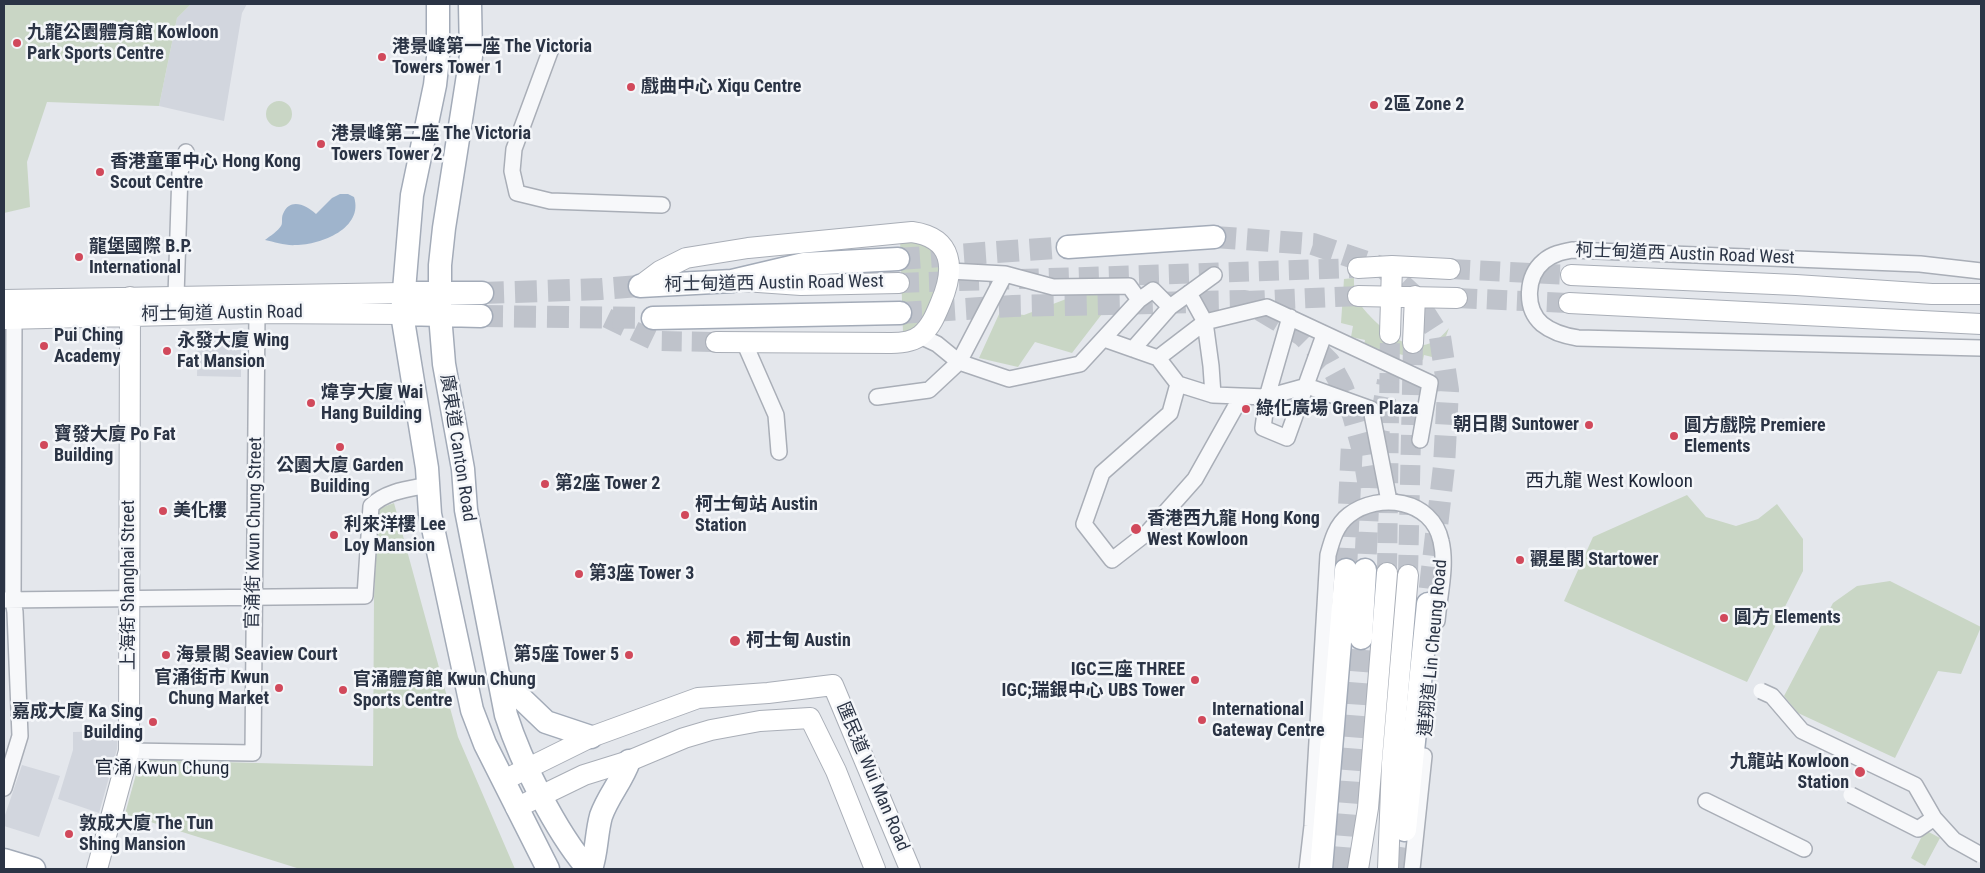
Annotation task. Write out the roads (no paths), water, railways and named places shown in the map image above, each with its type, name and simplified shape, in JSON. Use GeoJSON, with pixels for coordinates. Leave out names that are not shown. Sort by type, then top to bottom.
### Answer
{"type":"FeatureCollection","features":[{"type":"Feature","properties":{"kind":"main road","name":"廣東道 Canton Road"},"geometry":{"type":"LineString","coordinates":[[438,4],[436,76],[412,195],[402,304],[429,485],[430,514],[442,578],[472,710],[485,744],[548,869]]}},
{"type":"Feature","properties":{"kind":"main road","name":"廣東道 Canton Road"},"geometry":{"type":"LineString","coordinates":[[470,4],[471,56],[444,228],[439,304],[444,364],[462,469],[466,510],[506,715],[515,743],[542,796],[578,857],[590,869]]}},
{"type":"Feature","properties":{"kind":"main road","name":"柯士甸道西 Austin Road West"},"geometry":{"type":"LineString","coordinates":[[640,286],[660,271],[686,258],[748,248],[901,232],[922,234],[934,238],[945,250],[950,271]]}},
{"type":"Feature","properties":{"kind":"main road"},"geometry":{"type":"LineString","coordinates":[[1068,247],[1214,237]]}},
{"type":"Feature","properties":{"kind":"main road"},"geometry":{"type":"LineString","coordinates":[[732,280],[804,264],[898,259]]}},
{"type":"Feature","properties":{"kind":"main road"},"geometry":{"type":"LineString","coordinates":[[1358,268],[1392,266],[1450,270]]}},
{"type":"Feature","properties":{"kind":"main road"},"geometry":{"type":"LineString","coordinates":[[1390,334],[1392,266]]}},
{"type":"Feature","properties":{"kind":"main road"},"geometry":{"type":"LineString","coordinates":[[716,342],[902,343],[920,336],[928,328],[947,287],[950,271]]}},
{"type":"Feature","properties":{"kind":"main road","name":"柯士甸道西 Austin Road West"},"geometry":{"type":"LineString","coordinates":[[1571,275],[1796,285],[1932,294],[1981,294]]}},
{"type":"Feature","properties":{"kind":"main road","name":"柯士甸道西 Austin Road West"},"geometry":{"type":"LineString","coordinates":[[640,286],[732,280],[802,285],[899,283]]}},
{"type":"Feature","properties":{"kind":"main road"},"geometry":{"type":"LineString","coordinates":[[1932,294],[1981,280]]}},
{"type":"Feature","properties":{"kind":"main road"},"geometry":{"type":"LineString","coordinates":[[439,304],[482,293]]}},
{"type":"Feature","properties":{"kind":"main road"},"geometry":{"type":"LineString","coordinates":[[1358,296],[1392,295],[1457,298]]}},
{"type":"Feature","properties":{"kind":"main road","name":"柯士甸道 Austin Road"},"geometry":{"type":"LineString","coordinates":[[9,319],[130,306],[176,296],[439,304]]}},
{"type":"Feature","properties":{"kind":"main road"},"geometry":{"type":"LineString","coordinates":[[1413,343],[1415,296]]}},
{"type":"Feature","properties":{"kind":"main road","name":"柯士甸道 Austin Road"},"geometry":{"type":"LineString","coordinates":[[4,300],[257,313],[402,304]]}},
{"type":"Feature","properties":{"kind":"main road"},"geometry":{"type":"LineString","coordinates":[[1570,303],[1981,324]]}},
{"type":"Feature","properties":{"kind":"main road"},"geometry":{"type":"LineString","coordinates":[[439,304],[481,316]]}},
{"type":"Feature","properties":{"kind":"main road","name":"上海街 Shanghai Street"},"geometry":{"type":"LineString","coordinates":[[97,869],[129,751],[130,306]]}},
{"type":"Feature","properties":{"kind":"main road","name":"柯士甸道西 Austin Road West"},"geometry":{"type":"LineString","coordinates":[[653,318],[900,313]]}},
{"type":"Feature","properties":{"kind":"main road"},"geometry":{"type":"LineString","coordinates":[[1361,638],[1366,571]]}},
{"type":"Feature","properties":{"kind":"main road"},"geometry":{"type":"LineString","coordinates":[[1321,869],[1366,571]]}},
{"type":"Feature","properties":{"kind":"main road"},"geometry":{"type":"LineString","coordinates":[[1358,869],[1368,808],[1366,571]]}},
{"type":"Feature","properties":{"kind":"main road","name":"連翔道 Lin Cheung Road"},"geometry":{"type":"LineString","coordinates":[[1388,869],[1392,763],[1408,575]]}},
{"type":"Feature","properties":{"kind":"main road"},"geometry":{"type":"LineString","coordinates":[[1405,830],[1428,604]]}},
{"type":"Feature","properties":{"kind":"main road"},"geometry":{"type":"LineString","coordinates":[[498,676],[546,722],[590,737]]}},
{"type":"Feature","properties":{"kind":"main road","name":"匯民道 Wui Man Road"},"geometry":{"type":"LineString","coordinates":[[590,737],[698,698],[833,685],[910,869]]}},
{"type":"Feature","properties":{"kind":"main road","name":"匯民道 Wui Man Road"},"geometry":{"type":"LineString","coordinates":[[629,761],[684,738],[710,730],[760,721],[810,718],[836,771],[875,869]]}},
{"type":"Feature","properties":{"kind":"main road"},"geometry":{"type":"LineString","coordinates":[[504,780],[566,751],[590,737]]}},
{"type":"Feature","properties":{"kind":"main road"},"geometry":{"type":"LineString","coordinates":[[516,808],[584,775],[629,761]]}},
{"type":"Feature","properties":{"kind":"main road"},"geometry":{"type":"LineString","coordinates":[[590,869],[596,853],[601,818],[608,800],[620,783],[629,761]]}},
{"type":"Feature","properties":{"kind":"main road"},"geometry":{"type":"LineString","coordinates":[[4,860],[34,869]]}},
{"type":"Feature","properties":{"kind":"street"},"geometry":{"type":"LineString","coordinates":[[551,49],[514,148],[512,171],[517,193],[550,201],[662,205]]}},
{"type":"Feature","properties":{"kind":"street"},"geometry":{"type":"LineString","coordinates":[[176,296],[180,172],[186,152]]}},
{"type":"Feature","properties":{"kind":"street","name":"柯士甸道西 Austin Road West"},"geometry":{"type":"LineString","coordinates":[[1981,270],[1920,264],[1572,250],[1561,252],[1544,261],[1536,270],[1529,290],[1533,312],[1540,323],[1564,336],[1578,338],[1981,348]]}},
{"type":"Feature","properties":{"kind":"street"},"geometry":{"type":"LineString","coordinates":[[950,271],[1005,274],[1052,287],[1129,286],[1139,300]]}},
{"type":"Feature","properties":{"kind":"street"},"geometry":{"type":"LineString","coordinates":[[877,397],[929,390],[959,362],[1005,274]]}},
{"type":"Feature","properties":{"kind":"street"},"geometry":{"type":"LineString","coordinates":[[1133,349],[1170,307],[1214,275]]}},
{"type":"Feature","properties":{"kind":"street"},"geometry":{"type":"LineString","coordinates":[[920,336],[937,344],[959,362],[1009,379],[1080,364],[1139,300],[1153,290],[1170,307]]}},
{"type":"Feature","properties":{"kind":"street"},"geometry":{"type":"LineString","coordinates":[[1189,293],[1205,322],[1213,395]]}},
{"type":"Feature","properties":{"kind":"street"},"geometry":{"type":"LineString","coordinates":[[1158,358],[1205,322],[1267,307],[1430,383],[1420,440]]}},
{"type":"Feature","properties":{"kind":"street","name":"官涌街 Kwun Chung Street"},"geometry":{"type":"LineString","coordinates":[[129,751],[253,753],[257,313]]}},
{"type":"Feature","properties":{"kind":"street"},"geometry":{"type":"LineString","coordinates":[[1290,317],[1267,397],[1263,428],[1287,438],[1324,335]]}},
{"type":"Feature","properties":{"kind":"street"},"geometry":{"type":"LineString","coordinates":[[4,788],[20,736],[16,612],[8,600],[9,319]]}},
{"type":"Feature","properties":{"kind":"street"},"geometry":{"type":"LineString","coordinates":[[1104,339],[1158,358],[1178,384],[1213,395],[1267,397],[1307,386],[1371,409],[1388,500]]}},
{"type":"Feature","properties":{"kind":"street"},"geometry":{"type":"LineString","coordinates":[[744,342],[776,415],[779,452]]}},
{"type":"Feature","properties":{"kind":"street"},"geometry":{"type":"LineString","coordinates":[[1178,384],[1170,413],[1102,473],[1084,524],[1112,560],[1148,532],[1195,479],[1241,397]]}},
{"type":"Feature","properties":{"kind":"street","name":"廣東道 Canton Road"},"geometry":{"type":"LineString","coordinates":[[254,597],[365,596],[372,506],[388,494],[429,485]]}},
{"type":"Feature","properties":{"kind":"street","name":"連翔道 Lin Cheung Road"},"geometry":{"type":"LineString","coordinates":[[1307,869],[1312,826],[1328,555],[1334,533],[1347,516],[1367,504],[1388,500],[1409,505],[1425,514],[1435,526],[1441,540],[1443,555],[1412,869]]}},
{"type":"Feature","properties":{"kind":"street"},"geometry":{"type":"LineString","coordinates":[[8,600],[254,597]]}},
{"type":"Feature","properties":{"kind":"street"},"geometry":{"type":"LineString","coordinates":[[1761,691],[1772,696],[1802,731],[1915,785],[1934,818],[1954,840],[1981,855]]}},
{"type":"Feature","properties":{"kind":"street"},"geometry":{"type":"LineString","coordinates":[[1851,794],[1918,830],[1934,818]]}},
{"type":"Feature","properties":{"kind":"street"},"geometry":{"type":"LineString","coordinates":[[1706,801],[1804,849]]}},
{"type":"Feature","properties":{"kind":"water"},"geometry":{"type":"Polygon","coordinates":[[[340,194],[348,194],[354,197],[355,208],[353,218],[338,233],[317,242],[306,244],[288,245],[265,240],[281,226],[283,214],[290,206],[298,204],[316,214],[332,198],[340,194]]]}},
{"type":"Feature","properties":{"kind":"tunnel"},"geometry":{"type":"LineString","coordinates":[[1214,237],[1313,244],[1384,268],[1413,295],[1440,337],[1448,390],[1444,466],[1428,604]]}},
{"type":"Feature","properties":{"kind":"tunnel"},"geometry":{"type":"LineString","coordinates":[[898,259],[1068,247]]}},
{"type":"Feature","properties":{"kind":"tunnel"},"geometry":{"type":"LineString","coordinates":[[899,283],[1358,268]]}},
{"type":"Feature","properties":{"kind":"tunnel"},"geometry":{"type":"LineString","coordinates":[[1450,269],[1571,275]]}},
{"type":"Feature","properties":{"kind":"tunnel"},"geometry":{"type":"LineString","coordinates":[[482,293],[640,286]]}},
{"type":"Feature","properties":{"kind":"tunnel"},"geometry":{"type":"LineString","coordinates":[[1245,301],[1358,296]]}},
{"type":"Feature","properties":{"kind":"tunnel"},"geometry":{"type":"LineString","coordinates":[[1457,298],[1569,303]]}},
{"type":"Feature","properties":{"kind":"tunnel"},"geometry":{"type":"LineString","coordinates":[[900,313],[1013,306],[1245,301],[1302,335],[1329,362],[1342,386],[1353,415],[1363,451],[1369,487],[1365,570]]}},
{"type":"Feature","properties":{"kind":"tunnel"},"geometry":{"type":"LineString","coordinates":[[481,316],[653,318]]}},
{"type":"Feature","properties":{"kind":"tunnel"},"geometry":{"type":"LineString","coordinates":[[607,318],[655,341],[716,342]]}},
{"type":"Feature","properties":{"kind":"tunnel"},"geometry":{"type":"LineString","coordinates":[[1387,573],[1390,334]]}},
{"type":"Feature","properties":{"kind":"tunnel"},"geometry":{"type":"LineString","coordinates":[[1408,575],[1413,343]]}},
{"type":"Feature","properties":{"kind":"tunnel"},"geometry":{"type":"LineString","coordinates":[[1375,451],[1388,381]]}},
{"type":"Feature","properties":{"kind":"tunnel"},"geometry":{"type":"LineString","coordinates":[[1346,570],[1352,443]]}},
{"type":"Feature","properties":{"kind":"tunnel"},"geometry":{"type":"LineString","coordinates":[[1343,869],[1361,638]]}},
{"type":"Feature","properties":{"kind":"tunnel"},"geometry":{"type":"LineString","coordinates":[[1399,869],[1405,830]]}},
{"type":"Feature","properties":{"kind":"place","name":"九龍公園體育館 Kowloon Park Sports Centre"},"geometry":{"type":"Point","coordinates":[17,43]}},
{"type":"Feature","properties":{"kind":"place","name":"港景峰第一座 The Victoria Towers Tower 1"},"geometry":{"type":"Point","coordinates":[382,57]}},
{"type":"Feature","properties":{"kind":"place","name":"戲曲中心 Xiqu Centre"},"geometry":{"type":"Point","coordinates":[631,87]}},
{"type":"Feature","properties":{"kind":"place","name":"2區 Zone 2"},"geometry":{"type":"Point","coordinates":[1374,105]}},
{"type":"Feature","properties":{"kind":"place","name":"港景峰第二座 The Victoria Towers Tower 2"},"geometry":{"type":"Point","coordinates":[321,144]}},
{"type":"Feature","properties":{"kind":"place","name":"香港童軍中心 Hong Kong Scout Centre"},"geometry":{"type":"Point","coordinates":[100,172]}},
{"type":"Feature","properties":{"kind":"place","name":"龍堡國際 B.P. International"},"geometry":{"type":"Point","coordinates":[79,257]}},
{"type":"Feature","properties":{"kind":"place","name":"Pui Ching Academy"},"geometry":{"type":"Point","coordinates":[44,346]}},
{"type":"Feature","properties":{"kind":"place","name":"永發大廈 Wing Fat Mansion"},"geometry":{"type":"Point","coordinates":[167,351]}},
{"type":"Feature","properties":{"kind":"place","name":"煒亨大廈 Wai Hang Building"},"geometry":{"type":"Point","coordinates":[311,403]}},
{"type":"Feature","properties":{"kind":"place","name":"綠化廣場 Green Plaza"},"geometry":{"type":"Point","coordinates":[1246,409]}},
{"type":"Feature","properties":{"kind":"place","name":"朝日閣 Suntower"},"geometry":{"type":"Point","coordinates":[1589,425]}},
{"type":"Feature","properties":{"kind":"place","name":"圓方戲院 Premiere Elements"},"geometry":{"type":"Point","coordinates":[1674,436]}},
{"type":"Feature","properties":{"kind":"place","name":"寶發大廈 Po Fat Building"},"geometry":{"type":"Point","coordinates":[44,445]}},
{"type":"Feature","properties":{"kind":"place","name":"公園大廈 Garden Building"},"geometry":{"type":"Point","coordinates":[340,447]}},
{"type":"Feature","properties":{"kind":"place","name":"第2座 Tower 2"},"geometry":{"type":"Point","coordinates":[545,484]}},
{"type":"Feature","properties":{"kind":"place","name":"美化樓"},"geometry":{"type":"Point","coordinates":[163,511]}},
{"type":"Feature","properties":{"kind":"place","name":"柯士甸站 Austin Station"},"geometry":{"type":"Point","coordinates":[685,515]}},
{"type":"Feature","properties":{"kind":"place","name":"香港西九龍 Hong Kong West Kowloon"},"geometry":{"type":"Point","coordinates":[1136,529]}},
{"type":"Feature","properties":{"kind":"place","name":"利來洋樓 Lee Loy Mansion"},"geometry":{"type":"Point","coordinates":[334,535]}},
{"type":"Feature","properties":{"kind":"place","name":"觀星閣 Startower"},"geometry":{"type":"Point","coordinates":[1520,560]}},
{"type":"Feature","properties":{"kind":"place","name":"第3座 Tower 3"},"geometry":{"type":"Point","coordinates":[579,574]}},
{"type":"Feature","properties":{"kind":"place","name":"圓方 Elements"},"geometry":{"type":"Point","coordinates":[1724,618]}},
{"type":"Feature","properties":{"kind":"place","name":"柯士甸 Austin"},"geometry":{"type":"Point","coordinates":[735,641]}},
{"type":"Feature","properties":{"kind":"place","name":"海景閣 Seaview Court"},"geometry":{"type":"Point","coordinates":[166,655]}},
{"type":"Feature","properties":{"kind":"place","name":"第5座 Tower 5"},"geometry":{"type":"Point","coordinates":[629,655]}},
{"type":"Feature","properties":{"kind":"place","name":"IGC三座 THREE IGC;瑞銀中心 UBS Tower"},"geometry":{"type":"Point","coordinates":[1195,680]}},
{"type":"Feature","properties":{"kind":"place","name":"官涌街市 Kwun Chung Market"},"geometry":{"type":"Point","coordinates":[279,688]}},
{"type":"Feature","properties":{"kind":"place","name":"官涌體育館 Kwun Chung Sports Centre"},"geometry":{"type":"Point","coordinates":[343,690]}},
{"type":"Feature","properties":{"kind":"place","name":"International Gateway Centre"},"geometry":{"type":"Point","coordinates":[1202,720]}},
{"type":"Feature","properties":{"kind":"place","name":"嘉成大廈 Ka Sing Building"},"geometry":{"type":"Point","coordinates":[153,722]}},
{"type":"Feature","properties":{"kind":"place","name":"九龍站 Kowloon Station"},"geometry":{"type":"Point","coordinates":[1860,772]}},
{"type":"Feature","properties":{"kind":"place","name":"敦成大廈 The Tun Shing Mansion"},"geometry":{"type":"Point","coordinates":[69,834]}},
{"type":"Feature","properties":{"kind":"district","name":"西九龍 West Kowloon"},"geometry":{"type":"Point","coordinates":[1609,482]}},
{"type":"Feature","properties":{"kind":"district","name":"官涌 Kwun Chung"},"geometry":{"type":"Point","coordinates":[162,769]}}]}
